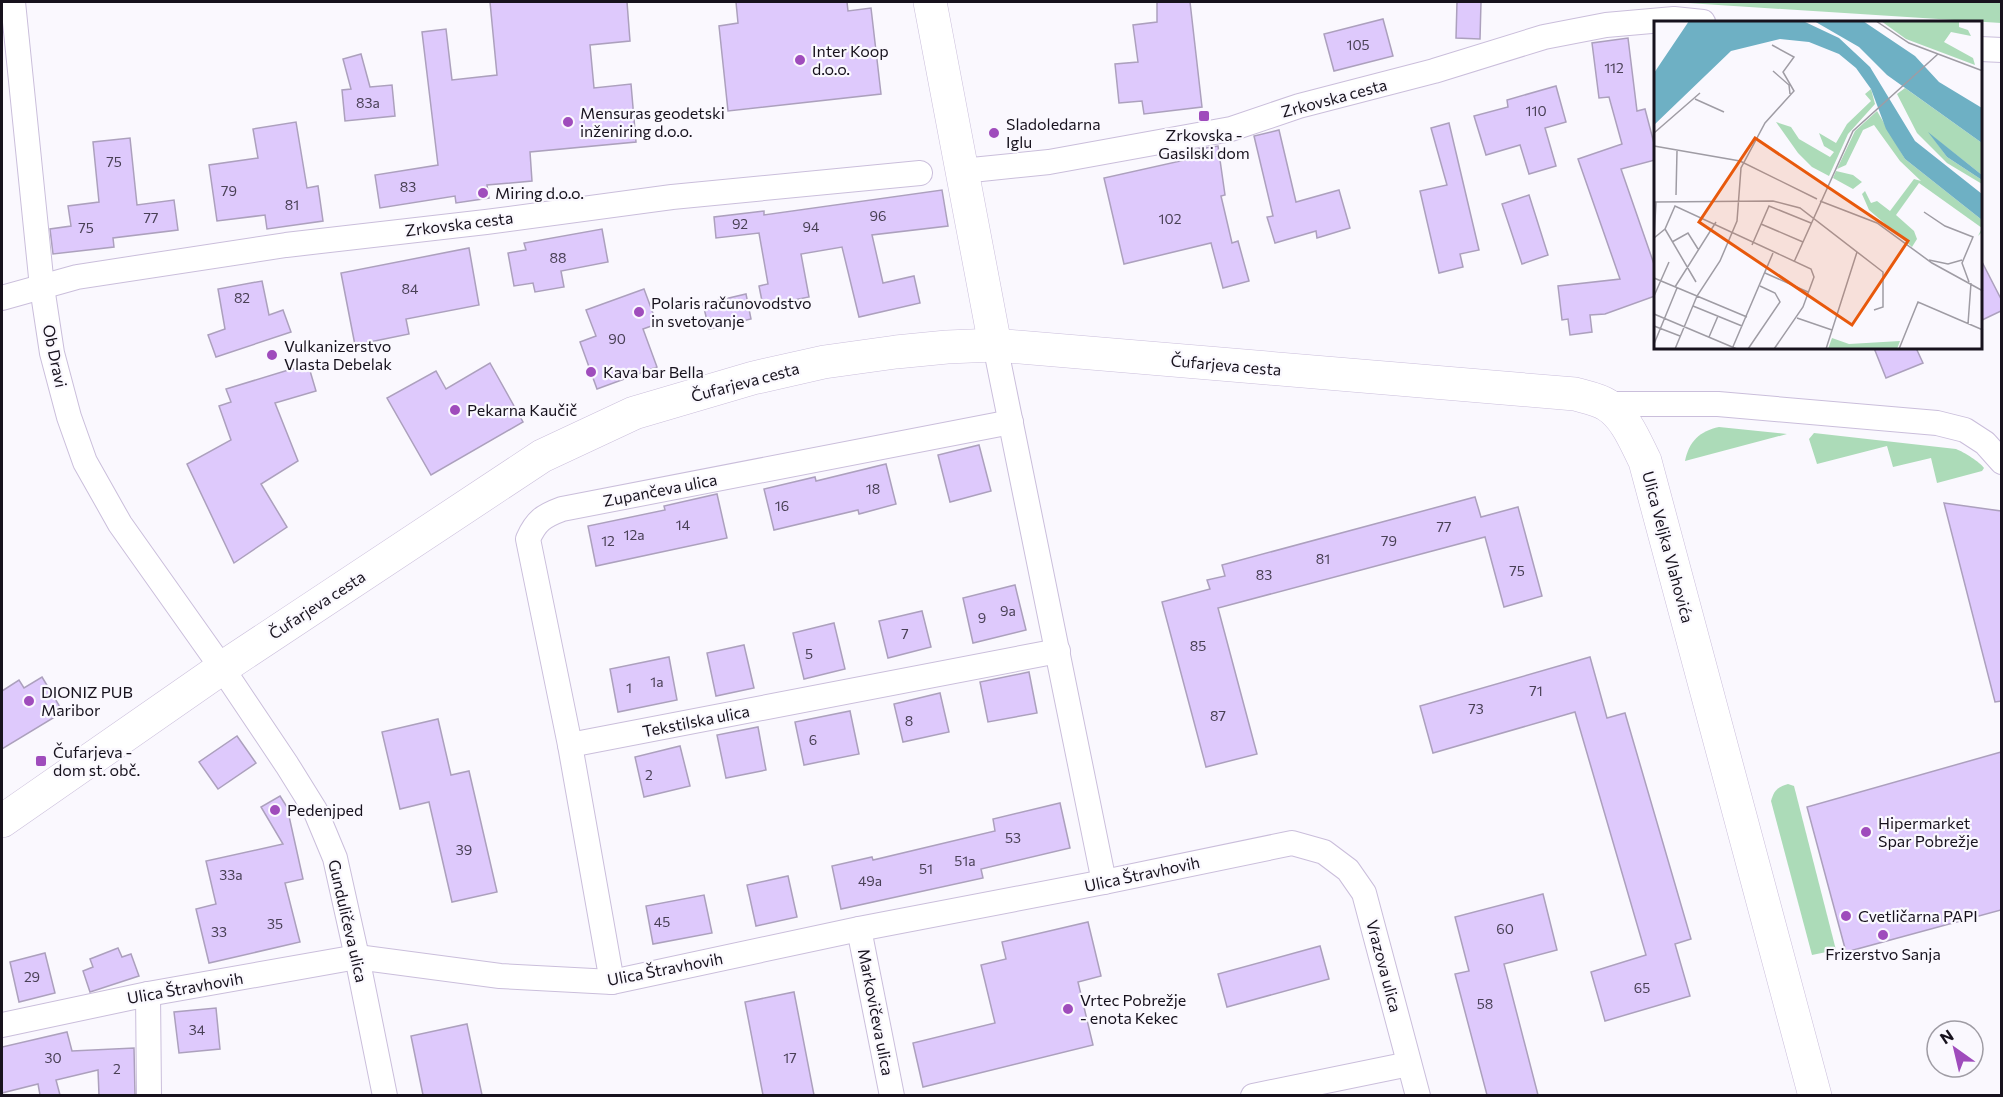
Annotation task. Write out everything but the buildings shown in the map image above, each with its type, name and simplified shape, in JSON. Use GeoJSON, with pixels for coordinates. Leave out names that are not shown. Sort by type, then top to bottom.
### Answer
{"type":"FeatureCollection","features":[{"type":"Feature","properties":{"kind":"street","name":"Ob Dravi"},"geometry":{"type":"LineString","coordinates":[[13,2],[42,287],[52,353],[69,417],[85,462],[120,524],[222,668]]}},
{"type":"Feature","properties":{"kind":"street"},"geometry":{"type":"LineString","coordinates":[[930,2],[995,345],[1104,882]]}},
{"type":"Feature","properties":{"kind":"street","name":"Zrkovska cesta"},"geometry":{"type":"LineString","coordinates":[[962,171],[1049,162],[1231,129],[1299,106],[1434,72],[1544,37],[1606,25],[1674,19],[1693,21]]}},
{"type":"Feature","properties":{"kind":"street"},"geometry":{"type":"LineString","coordinates":[[1982,50],[2001,50]]}},
{"type":"Feature","properties":{"kind":"street","name":"Zrkovska cesta"},"geometry":{"type":"LineString","coordinates":[[2,298],[77,277],[286,245],[486,222],[672,197],[920,173]]}},
{"type":"Feature","properties":{"kind":"street","name":"Čufarjeva cesta"},"geometry":{"type":"LineString","coordinates":[[2,821],[222,668],[542,456],[634,413],[753,378],[824,362],[947,347],[995,345],[1575,394],[1606,404]]}},
{"type":"Feature","properties":{"kind":"street"},"geometry":{"type":"LineString","coordinates":[[1606,404],[1718,404],[1936,423],[1965,430],[1984,443],[2001,462]]}},
{"type":"Feature","properties":{"kind":"street","name":"Ulica Veljka Vlahovića"},"geometry":{"type":"LineString","coordinates":[[1606,404],[1621,418],[1645,461],[1815,1095]]}},
{"type":"Feature","properties":{"kind":"street","name":"Zupančeva ulica"},"geometry":{"type":"LineString","coordinates":[[570,745],[528,539],[534,526],[547,514],[562,509],[1011,422]]}},
{"type":"Feature","properties":{"kind":"street","name":"Tekstilska ulica"},"geometry":{"type":"LineString","coordinates":[[570,745],[1058,651]]}},
{"type":"Feature","properties":{"kind":"street","name":"Gunduličeva ulica"},"geometry":{"type":"LineString","coordinates":[[222,668],[315,810],[335,858],[385,1095]]}},
{"type":"Feature","properties":{"kind":"street"},"geometry":{"type":"LineString","coordinates":[[570,745],[612,982]]}},
{"type":"Feature","properties":{"kind":"street","name":"Ulica Štravhovih"},"geometry":{"type":"LineString","coordinates":[[2,1025],[148,994],[357,957],[500,976],[612,982],[859,929],[1292,843],[1324,852]]}},
{"type":"Feature","properties":{"kind":"street","name":"Vrazova ulica"},"geometry":{"type":"LineString","coordinates":[[1324,852],[1348,870],[1364,893],[1418,1095]]}},
{"type":"Feature","properties":{"kind":"street","name":"Markovičeva ulica"},"geometry":{"type":"LineString","coordinates":[[859,929],[892,1095]]}},
{"type":"Feature","properties":{"kind":"street"},"geometry":{"type":"LineString","coordinates":[[148,994],[149,1095]]}},
{"type":"Feature","properties":{"kind":"street"},"geometry":{"type":"LineString","coordinates":[[1253,1095],[1409,1064]]}},
{"type":"Feature","properties":{"kind":"green space"},"geometry":{"type":"Polygon","coordinates":[[[1672,2],[2001,2],[2001,23],[1672,2]]]}},
{"type":"Feature","properties":{"kind":"green space"},"geometry":{"type":"Polygon","coordinates":[[[1719,427],[1787,434],[1685,461],[1689,448],[1696,438],[1706,431],[1719,427]]]}},
{"type":"Feature","properties":{"kind":"green space"},"geometry":{"type":"Polygon","coordinates":[[[1814,433],[1956,449],[1972,457],[1984,468],[1982,471],[1937,483],[1931,458],[1893,467],[1887,446],[1817,464],[1809,439],[1814,433]]]}},
{"type":"Feature","properties":{"kind":"green space"},"geometry":{"type":"Polygon","coordinates":[[[1788,784],[1794,786],[1836,950],[1812,955],[1771,801],[1777,790],[1788,784]]]}},
{"type":"Feature","properties":{"kind":"place","name":"Inter Koop d.o.o."},"geometry":{"type":"Point","coordinates":[800,60]}},
{"type":"Feature","properties":{"kind":"place","name":"Zrkovska - Gasilski dom"},"geometry":{"type":"Point","coordinates":[1204,116]}},
{"type":"Feature","properties":{"kind":"place","name":"Mensuras geodetski inženiring d.o.o."},"geometry":{"type":"Point","coordinates":[568,122]}},
{"type":"Feature","properties":{"kind":"place","name":"Sladoledarna Iglu"},"geometry":{"type":"Point","coordinates":[994,133]}},
{"type":"Feature","properties":{"kind":"place","name":"Miring d.o.o."},"geometry":{"type":"Point","coordinates":[483,193]}},
{"type":"Feature","properties":{"kind":"place","name":"Polaris računovodstvo in svetovanje"},"geometry":{"type":"Point","coordinates":[639,312]}},
{"type":"Feature","properties":{"kind":"place","name":"Vulkanizerstvo Vlasta Debelak"},"geometry":{"type":"Point","coordinates":[272,355]}},
{"type":"Feature","properties":{"kind":"place","name":"Kava bar Bella"},"geometry":{"type":"Point","coordinates":[591,372]}},
{"type":"Feature","properties":{"kind":"place","name":"Pekarna Kaučič"},"geometry":{"type":"Point","coordinates":[455,410]}},
{"type":"Feature","properties":{"kind":"place","name":"DIONIZ PUB Maribor"},"geometry":{"type":"Point","coordinates":[29,701]}},
{"type":"Feature","properties":{"kind":"place","name":"Čufarjeva - dom st. obč."},"geometry":{"type":"Point","coordinates":[41,761]}},
{"type":"Feature","properties":{"kind":"place","name":"Pedenjped"},"geometry":{"type":"Point","coordinates":[275,810]}},
{"type":"Feature","properties":{"kind":"place","name":"Hipermarket Spar Pobrežje"},"geometry":{"type":"Point","coordinates":[1866,832]}},
{"type":"Feature","properties":{"kind":"place","name":"Cvetličarna PAPI"},"geometry":{"type":"Point","coordinates":[1846,916]}},
{"type":"Feature","properties":{"kind":"place","name":"Frizerstvo Sanja"},"geometry":{"type":"Point","coordinates":[1883,935]}},
{"type":"Feature","properties":{"kind":"place","name":"Vrtec Pobrežje - enota Kekec"},"geometry":{"type":"Point","coordinates":[1068,1009]}}]}
